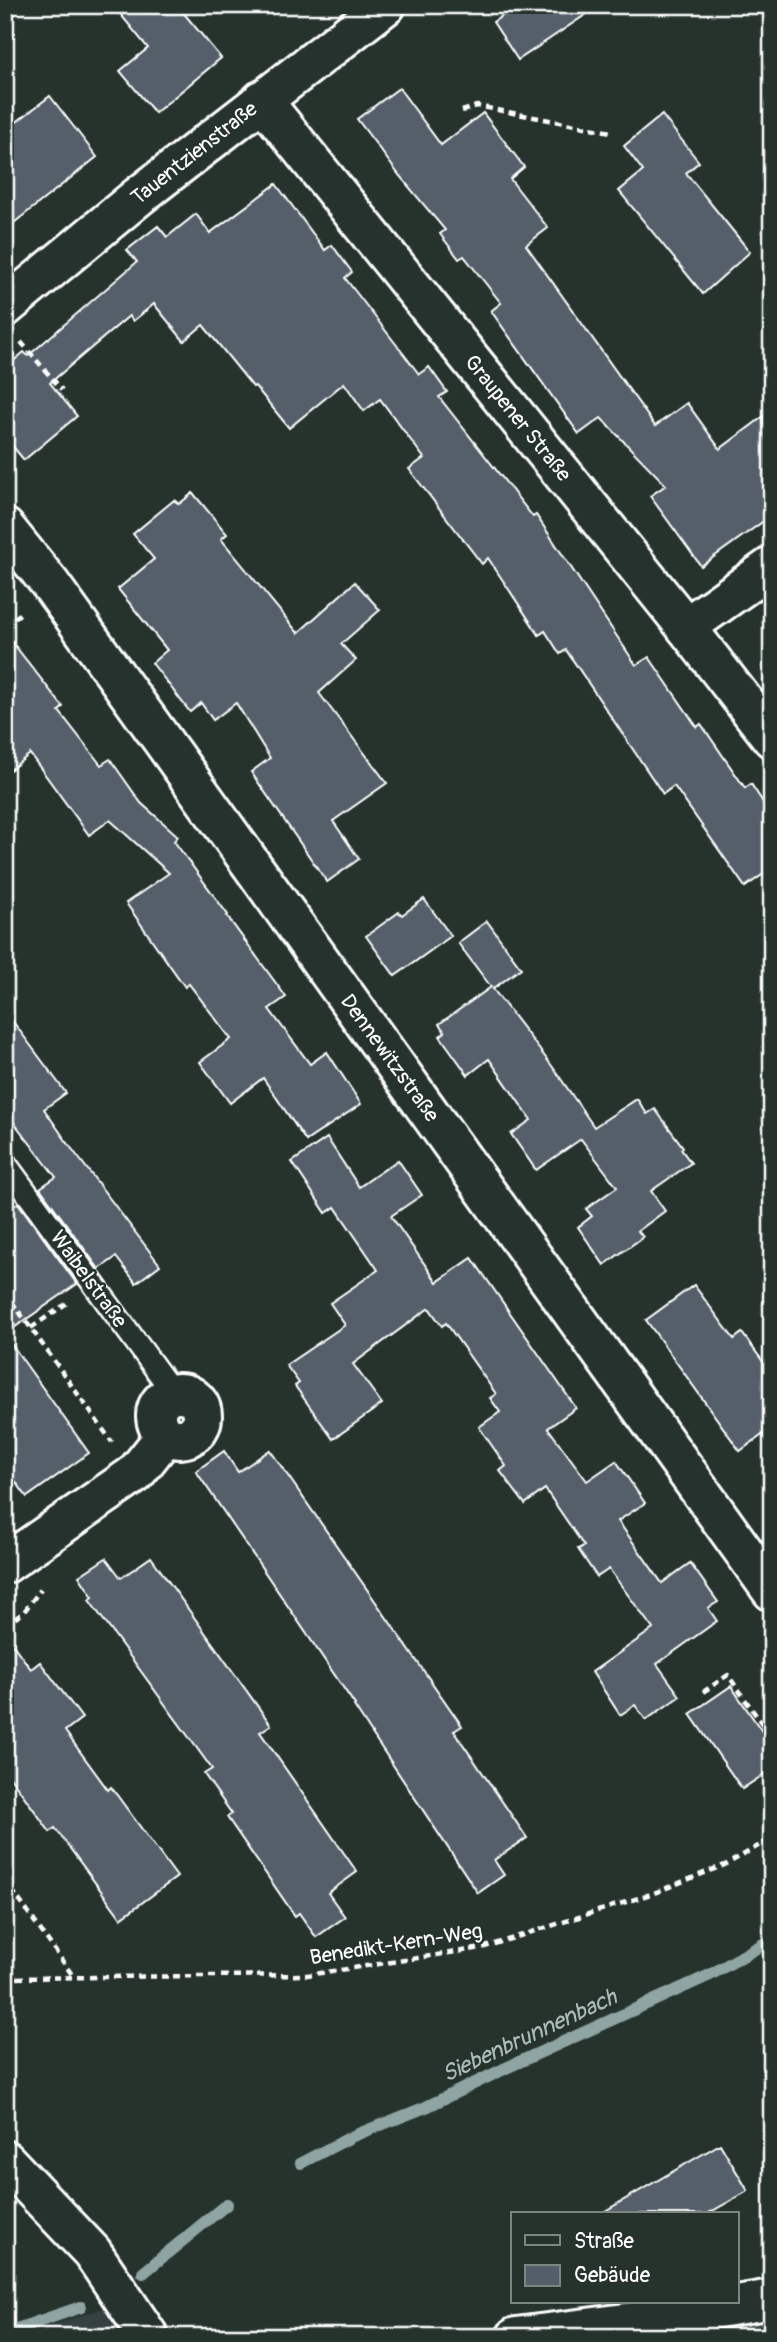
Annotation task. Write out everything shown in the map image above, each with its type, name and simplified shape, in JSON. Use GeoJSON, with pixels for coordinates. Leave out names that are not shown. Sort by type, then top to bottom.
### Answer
{"type":"FeatureCollection","features":[{"type":"Feature","properties":{"kind":"street","name":"Tauentzienstraße"},"geometry":{"type":"LineString","coordinates":[[9,320],[139,196],[386,5]]}},
{"type":"Feature","properties":{"kind":"street","name":"Graupener Straße"},"geometry":{"type":"LineString","coordinates":[[262,100],[686,627],[772,738]]}},
{"type":"Feature","properties":{"kind":"street","name":"Dennewitzstraße"},"geometry":{"type":"LineString","coordinates":[[5,528],[51,585],[772,1591]]}},
{"type":"Feature","properties":{"kind":"street"},"geometry":{"type":"LineString","coordinates":[[686,627],[772,566]]}},
{"type":"Feature","properties":{"kind":"street","name":"Waibelstraße"},"geometry":{"type":"LineString","coordinates":[[5,1564],[135,1474],[166,1435],[160,1430],[156,1416],[161,1402],[174,1394]]}},
{"type":"Feature","properties":{"kind":"street"},"geometry":{"type":"LineString","coordinates":[[5,2160],[92,2252],[149,2337]]}},
{"type":"Feature","properties":{"kind":"street"},"geometry":{"type":"LineString","coordinates":[[516,2337],[642,2321],[772,2299]]}},
{"type":"Feature","properties":{"kind":"lane","name":"Waibelstraße"},"geometry":{"type":"LineString","coordinates":[[5,1163],[174,1394]]}},
{"type":"Feature","properties":{"kind":"path"},"geometry":{"type":"LineString","coordinates":[[463,111],[477,106],[611,132]]}},
{"type":"Feature","properties":{"kind":"path"},"geometry":{"type":"LineString","coordinates":[[9,320],[62,390]]}},
{"type":"Feature","properties":{"kind":"path"},"geometry":{"type":"LineString","coordinates":[[31,1328],[94,1285]]}},
{"type":"Feature","properties":{"kind":"path"},"geometry":{"type":"LineString","coordinates":[[5,1292],[135,1474]]}},
{"type":"Feature","properties":{"kind":"path"},"geometry":{"type":"LineString","coordinates":[[703,1692],[728,1675],[765,1728],[772,1722]]}},
{"type":"Feature","properties":{"kind":"path","name":"Benedikt-Kern-Weg"},"geometry":{"type":"LineString","coordinates":[[5,1978],[308,1975],[482,1948],[653,1893],[727,1864],[772,1838]]}},
{"type":"Feature","properties":{"kind":"path"},"geometry":{"type":"LineString","coordinates":[[5,1880],[73,1976]]}},
{"type":"Feature","properties":{"kind":"shaded area"},"geometry":{"type":"Polygon","coordinates":[[[104,2308],[122,2337],[18,2337],[104,2308]]]}},
{"type":"Feature","properties":{"kind":"shaded area"},"geometry":{"type":"Polygon","coordinates":[[[772,2319],[772,2337],[693,2337],[772,2319]]]}},
{"type":"Feature","properties":{"kind":"building"},"geometry":{"type":"Polygon","coordinates":[[[113,5],[177,5],[221,58],[155,113],[120,71],[148,48],[113,5]]]}},
{"type":"Feature","properties":{"kind":"building"},"geometry":{"type":"Polygon","coordinates":[[[518,5],[600,5],[518,60],[493,22],[518,5]]]}},
{"type":"Feature","properties":{"kind":"building"},"geometry":{"type":"Polygon","coordinates":[[[399,88],[441,145],[483,113],[524,167],[510,179],[548,228],[526,245],[655,426],[687,403],[720,449],[772,410],[772,515],[701,566],[650,496],[666,485],[601,418],[579,434],[491,311],[501,303],[464,256],[459,259],[440,234],[445,230],[357,119],[399,88]]]}},
{"type":"Feature","properties":{"kind":"building"},"geometry":{"type":"Polygon","coordinates":[[[50,96],[97,157],[5,230],[5,131],[50,96]]]}},
{"type":"Feature","properties":{"kind":"building"},"geometry":{"type":"Polygon","coordinates":[[[662,115],[699,162],[686,173],[750,252],[703,294],[619,191],[643,171],[624,146],[662,115]]]}},
{"type":"Feature","properties":{"kind":"building"},"geometry":{"type":"Polygon","coordinates":[[[276,184],[325,250],[332,245],[352,272],[345,278],[419,374],[429,367],[447,392],[439,397],[533,517],[536,515],[636,665],[649,657],[697,727],[701,724],[745,788],[751,784],[772,816],[772,868],[745,887],[674,786],[663,794],[566,650],[560,654],[545,631],[539,635],[488,558],[482,564],[409,469],[424,458],[380,399],[364,411],[344,383],[289,428],[203,325],[184,341],[154,304],[133,321],[129,316],[50,383],[77,416],[24,460],[5,437],[5,368],[24,352],[28,356],[137,262],[127,250],[158,226],[167,237],[196,214],[210,233],[276,184]]]}},
{"type":"Feature","properties":{"kind":"building"},"geometry":{"type":"Polygon","coordinates":[[[193,493],[227,534],[221,539],[298,633],[355,582],[380,610],[341,644],[356,660],[319,693],[387,783],[333,821],[359,859],[327,882],[251,772],[270,758],[236,703],[213,720],[201,703],[190,712],[152,663],[167,650],[118,589],[154,559],[133,534],[174,500],[179,504],[193,493]]]}},
{"type":"Feature","properties":{"kind":"building"},"geometry":{"type":"Polygon","coordinates":[[[5,633],[63,707],[59,711],[101,765],[110,759],[141,803],[178,836],[174,841],[286,997],[269,1009],[310,1064],[327,1052],[361,1104],[306,1141],[263,1078],[230,1103],[200,1062],[231,1039],[189,984],[185,987],[126,903],[169,873],[110,820],[89,835],[30,754],[5,774],[5,633]]]}},
{"type":"Feature","properties":{"kind":"building"},"geometry":{"type":"Polygon","coordinates":[[[424,899],[451,936],[395,976],[366,936],[399,912],[402,915],[424,899]]]}},
{"type":"Feature","properties":{"kind":"building"},"geometry":{"type":"Polygon","coordinates":[[[487,921],[521,968],[493,989],[552,1066],[594,1127],[637,1099],[647,1114],[655,1109],[683,1147],[681,1149],[691,1163],[651,1191],[665,1211],[638,1231],[643,1237],[604,1265],[578,1227],[592,1216],[586,1209],[617,1187],[581,1139],[536,1170],[511,1134],[531,1120],[489,1059],[468,1075],[440,1036],[445,1032],[439,1024],[491,987],[458,943],[487,921]]]}},
{"type":"Feature","properties":{"kind":"building"},"geometry":{"type":"Polygon","coordinates":[[[5,1011],[66,1093],[44,1109],[160,1265],[136,1283],[116,1257],[99,1269],[40,1188],[56,1177],[5,1111],[5,1011]]]}},
{"type":"Feature","properties":{"kind":"building"},"geometry":{"type":"Polygon","coordinates":[[[327,1138],[359,1187],[398,1160],[422,1195],[391,1216],[437,1282],[472,1258],[576,1408],[548,1428],[587,1481],[616,1461],[645,1503],[618,1521],[662,1583],[690,1563],[718,1602],[708,1608],[717,1621],[657,1664],[680,1696],[646,1720],[635,1705],[620,1715],[592,1672],[653,1629],[609,1569],[597,1577],[578,1549],[584,1546],[545,1489],[525,1504],[500,1471],[506,1466],[479,1427],[500,1412],[490,1398],[496,1394],[446,1323],[442,1326],[429,1308],[353,1364],[382,1404],[333,1439],[295,1386],[299,1383],[286,1365],[345,1325],[330,1303],[378,1270],[335,1207],[326,1213],[292,1162],[327,1138]]]}},
{"type":"Feature","properties":{"kind":"building"},"geometry":{"type":"Polygon","coordinates":[[[18,1203],[77,1284],[5,1334],[5,1212],[18,1203]]]}},
{"type":"Feature","properties":{"kind":"building"},"geometry":{"type":"Polygon","coordinates":[[[694,1285],[734,1339],[742,1333],[772,1374],[772,1428],[740,1451],[646,1320],[694,1285]]]}},
{"type":"Feature","properties":{"kind":"building"},"geometry":{"type":"Polygon","coordinates":[[[5,1335],[89,1453],[27,1497],[5,1467],[5,1335]]]}},
{"type":"Feature","properties":{"kind":"building"},"geometry":{"type":"Polygon","coordinates":[[[270,1450],[462,1726],[454,1731],[527,1838],[494,1860],[504,1875],[478,1893],[355,1705],[196,1471],[224,1451],[238,1472],[270,1450]]]}},
{"type":"Feature","properties":{"kind":"building"},"geometry":{"type":"Polygon","coordinates":[[[151,1557],[271,1725],[260,1732],[357,1872],[328,1893],[345,1917],[316,1937],[299,1913],[295,1916],[227,1817],[232,1814],[204,1774],[212,1769],[89,1600],[93,1597],[79,1576],[106,1558],[121,1578],[151,1557]]]}},
{"type":"Feature","properties":{"kind":"building"},"geometry":{"type":"Polygon","coordinates":[[[5,1634],[31,1669],[40,1662],[82,1718],[65,1731],[108,1790],[111,1787],[177,1877],[121,1918],[55,1828],[50,1832],[5,1770],[5,1634]]]}},
{"type":"Feature","properties":{"kind":"building"},"geometry":{"type":"Polygon","coordinates":[[[731,1686],[772,1746],[772,1769],[742,1789],[690,1714],[731,1686]]]}},
{"type":"Feature","properties":{"kind":"building"},"geometry":{"type":"Polygon","coordinates":[[[720,2144],[748,2191],[711,2212],[603,2212],[720,2144]]]}},
{"type":"Feature","properties":{"kind":"waterway","name":"Siebenbrunnenbach"},"geometry":{"type":"LineString","coordinates":[[301,2163],[353,2136],[426,2107],[710,1975],[772,1939]]}},
{"type":"Feature","properties":{"kind":"waterway","name":"Siebenbrunnenbach"},"geometry":{"type":"LineString","coordinates":[[143,2273],[227,2204]]}},
{"type":"Feature","properties":{"kind":"waterway","name":"Siebenbrunnenbach"},"geometry":{"type":"LineString","coordinates":[[5,2333],[81,2307]]}}]}
